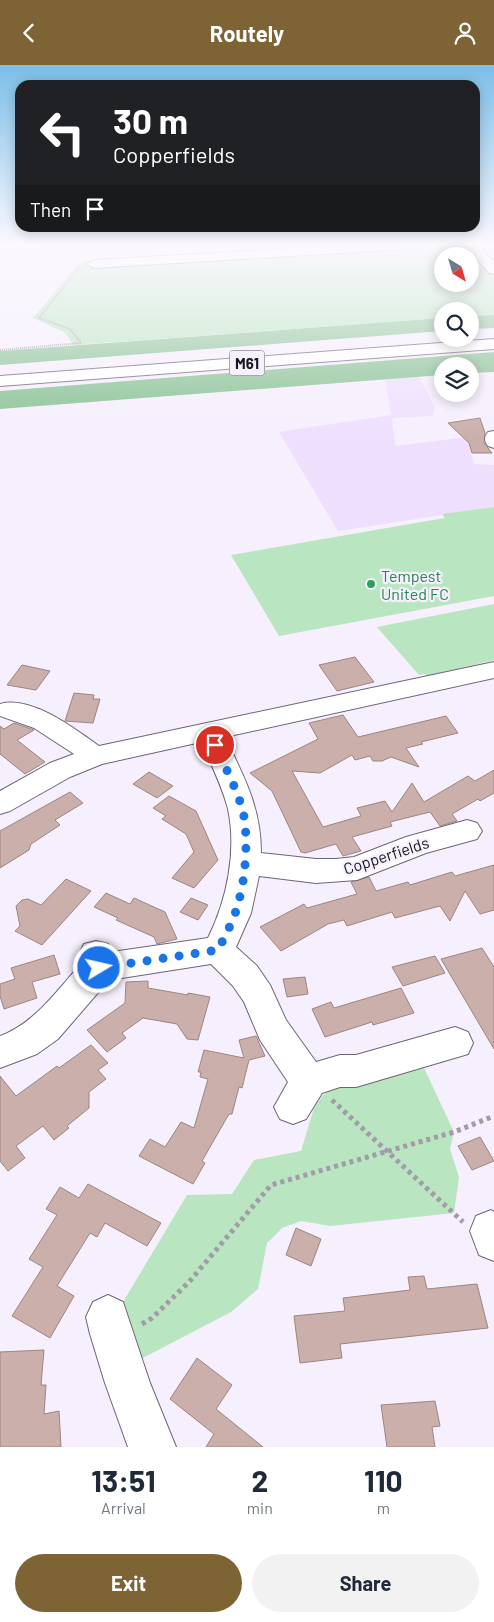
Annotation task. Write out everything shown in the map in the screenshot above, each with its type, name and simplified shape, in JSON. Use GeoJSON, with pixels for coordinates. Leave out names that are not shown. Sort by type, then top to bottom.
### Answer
{"type":"FeatureCollection","features":[{"type":"Feature","properties":{"kind":"main road"},"geometry":{"type":"LineString","coordinates":[[479,333],[494,332]]}},
{"type":"Feature","properties":{"kind":"main road","name":"M61"},"geometry":{"type":"LineString","coordinates":[[0,369],[434,337]]}},
{"type":"Feature","properties":{"kind":"main road","name":"M61"},"geometry":{"type":"LineString","coordinates":[[0,381],[494,344]]}},
{"type":"Feature","properties":{"kind":"main road"},"geometry":{"type":"LineString","coordinates":[[494,436],[494,441]]}},
{"type":"Feature","properties":{"kind":"main road"},"geometry":{"type":"LineString","coordinates":[[0,803],[60,770],[95,756],[494,670]]}},
{"type":"Feature","properties":{"kind":"main road"},"geometry":{"type":"LineString","coordinates":[[7,710],[25,712],[38,717],[95,756]]}},
{"type":"Feature","properties":{"kind":"main road"},"geometry":{"type":"LineString","coordinates":[[209,731],[242,807],[246,823],[240,900],[231,925],[218,950]]}},
{"type":"Feature","properties":{"kind":"main road","name":"Copperfields"},"geometry":{"type":"LineString","coordinates":[[244,863],[316,871],[336,871],[357,868],[417,845],[452,841]]}},
{"type":"Feature","properties":{"kind":"main road"},"geometry":{"type":"LineString","coordinates":[[0,1052],[24,1043],[45,1028],[70,1001],[98,961],[218,950],[245,976],[258,995],[273,1029],[290,1056],[314,1087],[356,1071],[455,1043]]}},
{"type":"Feature","properties":{"kind":"main road"},"geometry":{"type":"LineString","coordinates":[[111,1329],[126,1383],[152,1447]]}},
{"type":"Feature","properties":{"kind":"path"},"geometry":{"type":"LineString","coordinates":[[0,350],[81,343],[70,329],[39,319],[46,309]]}},
{"type":"Feature","properties":{"kind":"path"},"geometry":{"type":"LineString","coordinates":[[314,1087],[333,1101],[389,1151],[474,1233],[492,1236]]}},
{"type":"Feature","properties":{"kind":"path"},"geometry":{"type":"LineString","coordinates":[[111,1329],[152,1318],[189,1281],[271,1185],[454,1133],[494,1116]]}},
{"type":"Feature","properties":{"kind":"shaded area"},"geometry":{"type":"Polygon","coordinates":[[[419,377],[435,407],[433,416],[392,418],[395,446],[467,437],[474,464],[494,465],[494,507],[338,531],[279,432],[391,415],[385,379],[419,377]]]}},
{"type":"Feature","properties":{"kind":"green space"},"geometry":{"type":"Polygon","coordinates":[[[40,309],[434,309],[434,319],[74,345],[64,332],[33,318],[40,309]]]}},
{"type":"Feature","properties":{"kind":"green space"},"geometry":{"type":"Polygon","coordinates":[[[479,309],[494,309],[494,315],[479,316],[479,309]]]}},
{"type":"Feature","properties":{"kind":"green space"},"geometry":{"type":"Polygon","coordinates":[[[494,315],[494,328],[479,329],[479,316],[494,315]]]}},
{"type":"Feature","properties":{"kind":"green space"},"geometry":{"type":"Polygon","coordinates":[[[434,319],[434,332],[0,365],[0,351],[434,319]]]}},
{"type":"Feature","properties":{"kind":"green space"},"geometry":{"type":"Polygon","coordinates":[[[494,352],[494,372],[479,373],[479,357],[434,357],[434,376],[0,409],[0,391],[494,352]]]}},
{"type":"Feature","properties":{"kind":"green space","name":"Tempest United FC"},"geometry":{"type":"Polygon","coordinates":[[[494,507],[494,596],[279,636],[231,555],[445,518],[442,514],[494,507]]]}},
{"type":"Feature","properties":{"kind":"green space"},"geometry":{"type":"Polygon","coordinates":[[[494,604],[494,660],[427,676],[425,674],[419,675],[377,627],[494,604]]]}},
{"type":"Feature","properties":{"kind":"green space"},"geometry":{"type":"Polygon","coordinates":[[[424,1068],[454,1132],[450,1149],[459,1177],[454,1213],[330,1226],[301,1221],[282,1228],[267,1243],[258,1289],[231,1312],[139,1360],[123,1302],[187,1195],[232,1194],[254,1160],[301,1151],[314,1108],[323,1095],[337,1086],[424,1068]]]}},
{"type":"Feature","properties":{"kind":"building"},"geometry":{"type":"Polygon","coordinates":[[[480,418],[485,433],[484,443],[492,453],[472,453],[469,443],[448,423],[480,418]]]}},
{"type":"Feature","properties":{"kind":"building"},"geometry":{"type":"Polygon","coordinates":[[[355,657],[374,682],[337,691],[319,665],[355,657]]]}},
{"type":"Feature","properties":{"kind":"building"},"geometry":{"type":"Polygon","coordinates":[[[22,665],[50,671],[36,690],[7,685],[22,665]]]}},
{"type":"Feature","properties":{"kind":"building"},"geometry":{"type":"Polygon","coordinates":[[[74,693],[94,695],[93,699],[100,699],[93,723],[65,721],[74,693]]]}},
{"type":"Feature","properties":{"kind":"building"},"geometry":{"type":"Polygon","coordinates":[[[343,715],[358,737],[446,716],[458,733],[421,742],[423,744],[406,748],[419,767],[391,757],[382,761],[373,761],[370,756],[355,760],[352,755],[320,773],[292,771],[323,827],[361,816],[357,808],[385,801],[392,812],[412,783],[424,802],[468,776],[475,781],[494,770],[494,793],[480,801],[478,799],[452,814],[457,821],[440,826],[430,812],[390,822],[392,826],[352,837],[361,851],[343,856],[336,844],[305,853],[301,852],[272,791],[250,773],[318,739],[309,723],[343,715]]]}},
{"type":"Feature","properties":{"kind":"building"},"geometry":{"type":"Polygon","coordinates":[[[14,723],[34,730],[17,740],[45,762],[25,774],[0,754],[0,726],[4,729],[14,723]]]}},
{"type":"Feature","properties":{"kind":"building"},"geometry":{"type":"Polygon","coordinates":[[[149,772],[173,786],[157,798],[133,784],[149,772]]]}},
{"type":"Feature","properties":{"kind":"building"},"geometry":{"type":"Polygon","coordinates":[[[70,792],[83,803],[55,820],[60,825],[31,844],[29,850],[0,868],[0,831],[70,792]]]}},
{"type":"Feature","properties":{"kind":"building"},"geometry":{"type":"Polygon","coordinates":[[[169,796],[196,811],[218,860],[194,888],[172,878],[194,852],[186,834],[162,819],[166,816],[153,808],[169,796]]]}},
{"type":"Feature","properties":{"kind":"building"},"geometry":{"type":"Polygon","coordinates":[[[494,865],[494,910],[480,914],[465,891],[450,921],[440,906],[395,918],[392,912],[347,926],[344,920],[328,924],[281,951],[260,927],[304,904],[307,908],[357,894],[351,882],[369,877],[376,891],[408,882],[410,885],[452,872],[455,876],[494,865]]]}},
{"type":"Feature","properties":{"kind":"building"},"geometry":{"type":"Polygon","coordinates":[[[66,879],[91,891],[42,945],[15,931],[20,926],[16,906],[22,900],[28,899],[41,905],[66,879]]]}},
{"type":"Feature","properties":{"kind":"building"},"geometry":{"type":"Polygon","coordinates":[[[106,893],[130,904],[134,898],[165,912],[177,939],[157,944],[154,937],[116,920],[118,918],[94,907],[106,893]]]}},
{"type":"Feature","properties":{"kind":"building"},"geometry":{"type":"Polygon","coordinates":[[[191,898],[208,905],[198,920],[180,912],[191,898]]]}},
{"type":"Feature","properties":{"kind":"building"},"geometry":{"type":"Polygon","coordinates":[[[482,948],[494,967],[494,1049],[441,959],[482,948]]]}},
{"type":"Feature","properties":{"kind":"building"},"geometry":{"type":"Polygon","coordinates":[[[54,955],[60,974],[32,982],[37,998],[4,1009],[0,996],[0,984],[15,979],[11,968],[54,955]]]}},
{"type":"Feature","properties":{"kind":"building"},"geometry":{"type":"Polygon","coordinates":[[[435,956],[445,973],[403,986],[392,967],[435,956]]]}},
{"type":"Feature","properties":{"kind":"building"},"geometry":{"type":"Polygon","coordinates":[[[305,977],[308,994],[287,997],[283,979],[305,977]]]}},
{"type":"Feature","properties":{"kind":"building"},"geometry":{"type":"Polygon","coordinates":[[[148,981],[148,988],[210,997],[198,1040],[187,1039],[177,1024],[143,1018],[122,1033],[126,1038],[107,1052],[87,1030],[125,1003],[126,982],[148,981]]]}},
{"type":"Feature","properties":{"kind":"building"},"geometry":{"type":"Polygon","coordinates":[[[401,988],[414,1013],[373,1025],[372,1022],[325,1037],[312,1009],[331,1002],[334,1008],[401,988]]]}},
{"type":"Feature","properties":{"kind":"building"},"geometry":{"type":"Polygon","coordinates":[[[256,1036],[265,1056],[249,1060],[242,1088],[239,1087],[232,1114],[229,1114],[202,1161],[205,1163],[193,1184],[139,1156],[150,1139],[165,1147],[181,1122],[194,1128],[208,1079],[200,1077],[201,1072],[198,1072],[204,1050],[244,1058],[239,1040],[256,1036]]]}},
{"type":"Feature","properties":{"kind":"building"},"geometry":{"type":"Polygon","coordinates":[[[91,1045],[108,1063],[98,1070],[106,1079],[89,1092],[89,1108],[67,1126],[69,1128],[54,1140],[43,1126],[16,1146],[25,1158],[8,1171],[0,1161],[0,1076],[16,1096],[57,1066],[59,1068],[91,1045]]]}},
{"type":"Feature","properties":{"kind":"building"},"geometry":{"type":"Polygon","coordinates":[[[480,1137],[494,1161],[472,1170],[458,1146],[480,1137]]]}},
{"type":"Feature","properties":{"kind":"building"},"geometry":{"type":"Polygon","coordinates":[[[88,1184],[161,1223],[147,1246],[105,1223],[97,1237],[90,1233],[57,1286],[74,1296],[50,1338],[12,1316],[43,1267],[29,1259],[57,1215],[46,1209],[60,1187],[79,1198],[88,1184]]]}},
{"type":"Feature","properties":{"kind":"building"},"geometry":{"type":"Polygon","coordinates":[[[296,1228],[321,1239],[311,1266],[286,1255],[296,1228]]]}},
{"type":"Feature","properties":{"kind":"building"},"geometry":{"type":"Polygon","coordinates":[[[424,1276],[427,1289],[477,1284],[488,1328],[340,1344],[342,1358],[300,1363],[294,1316],[345,1311],[343,1298],[410,1290],[408,1277],[424,1276]]]}},
{"type":"Feature","properties":{"kind":"building"},"geometry":{"type":"Polygon","coordinates":[[[44,1350],[41,1385],[46,1385],[44,1414],[59,1411],[61,1447],[0,1447],[0,1352],[44,1350]]]}},
{"type":"Feature","properties":{"kind":"building"},"geometry":{"type":"Polygon","coordinates":[[[197,1358],[232,1385],[216,1409],[263,1447],[206,1447],[214,1434],[170,1399],[197,1358]]]}},
{"type":"Feature","properties":{"kind":"building"},"geometry":{"type":"Polygon","coordinates":[[[435,1401],[440,1426],[432,1427],[435,1447],[387,1447],[381,1405],[435,1401]]]}},
{"type":"Feature","properties":{"kind":"place","name":"Tempest United FC"},"geometry":{"type":"Point","coordinates":[371,584]}},
{"type":"Feature","properties":{"kind":"route"},"geometry":{"type":"LineString","coordinates":[[99,968],[218,950],[231,925],[240,900],[246,823],[242,807],[215,745]]}}]}
